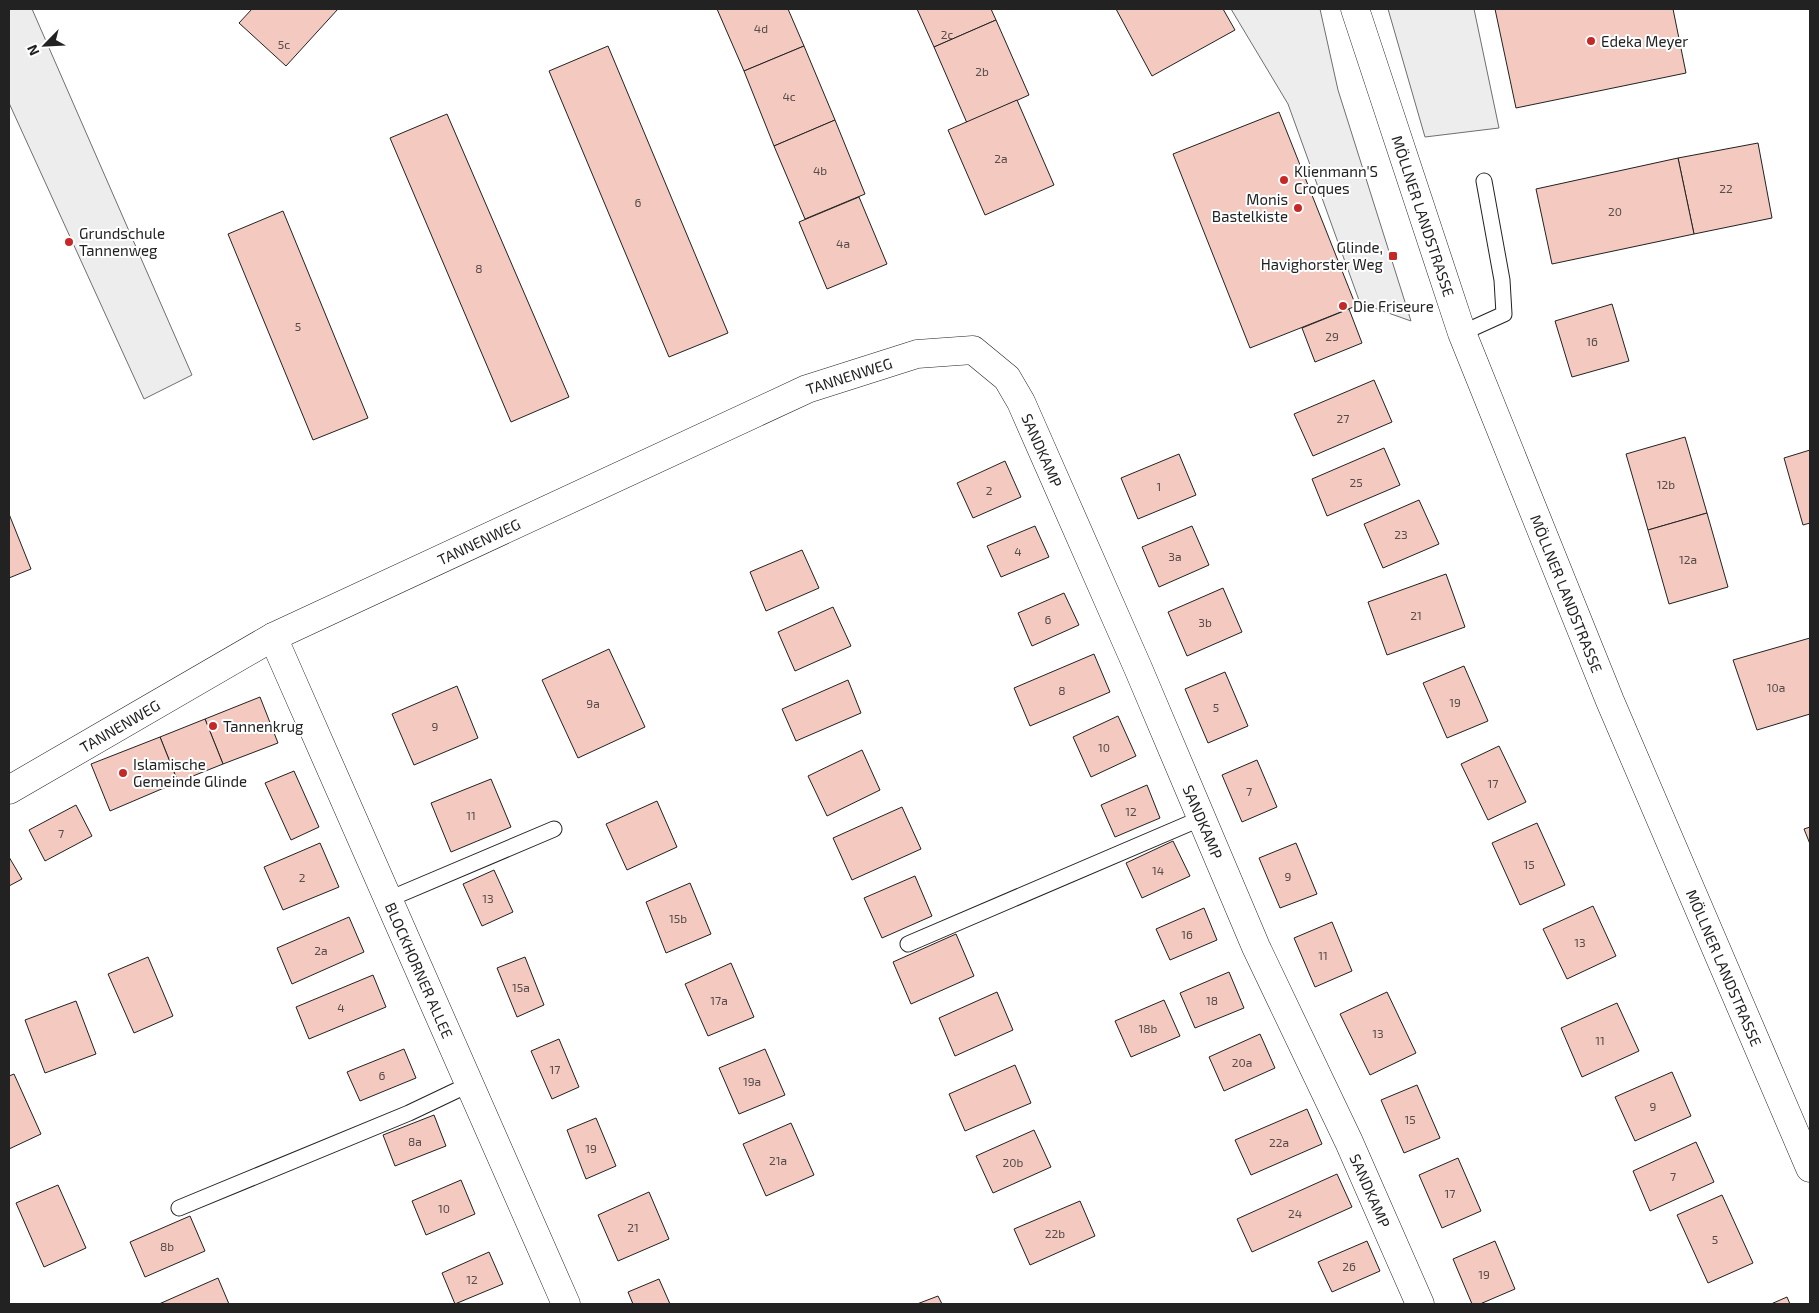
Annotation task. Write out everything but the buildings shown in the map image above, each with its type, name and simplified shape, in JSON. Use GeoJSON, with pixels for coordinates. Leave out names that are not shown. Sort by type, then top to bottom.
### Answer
{"type":"FeatureCollection","features":[{"type":"Feature","properties":{"kind":"street","name":"MÖLLNER LANDSTRASSE"},"geometry":{"type":"LineString","coordinates":[[1355,9],[1462,333],[1607,695],[1810,1168]]}},
{"type":"Feature","properties":{"kind":"street","name":"TANNENWEG"},"geometry":{"type":"LineString","coordinates":[[9,790],[273,637],[807,389],[917,354],[973,350]]}},
{"type":"Feature","properties":{"kind":"street","name":"SANDKAMP"},"geometry":{"type":"LineString","coordinates":[[973,350],[1007,378],[1022,402],[1256,946],[1349,1142],[1420,1304]]}},
{"type":"Feature","properties":{"kind":"street","name":"BLOCKHORNER ALLEE"},"geometry":{"type":"LineString","coordinates":[[273,637],[566,1304]]}},
{"type":"Feature","properties":{"kind":"lane"},"geometry":{"type":"LineString","coordinates":[[1462,333],[1504,314],[1502,280],[1484,181]]}},
{"type":"Feature","properties":{"kind":"lane"},"geometry":{"type":"LineString","coordinates":[[908,944],[1202,818]]}},
{"type":"Feature","properties":{"kind":"lane"},"geometry":{"type":"LineString","coordinates":[[388,899],[554,829]]}},
{"type":"Feature","properties":{"kind":"lane"},"geometry":{"type":"LineString","coordinates":[[179,1208],[409,1113],[470,1084]]}},
{"type":"Feature","properties":{"kind":"shaded area"},"geometry":{"type":"Polygon","coordinates":[[[9,9],[32,9],[192,375],[144,399],[9,103],[9,9]]]}},
{"type":"Feature","properties":{"kind":"shaded area"},"geometry":{"type":"Polygon","coordinates":[[[1231,9],[1320,9],[1338,90],[1411,321],[1360,303],[1288,104],[1231,9]]]}},
{"type":"Feature","properties":{"kind":"shaded area"},"geometry":{"type":"Polygon","coordinates":[[[1388,9],[1474,9],[1499,128],[1425,137],[1388,9]]]}},
{"type":"Feature","properties":{"kind":"place","name":"Edeka Meyer"},"geometry":{"type":"Point","coordinates":[1591,41]}},
{"type":"Feature","properties":{"kind":"place","name":"Klienmann'S Croques"},"geometry":{"type":"Point","coordinates":[1284,180]}},
{"type":"Feature","properties":{"kind":"place","name":"Monis Bastelkiste"},"geometry":{"type":"Point","coordinates":[1298,208]}},
{"type":"Feature","properties":{"kind":"place","name":"Grundschule Tannenweg"},"geometry":{"type":"Point","coordinates":[69,242]}},
{"type":"Feature","properties":{"kind":"place","name":"Glinde, Havighorster Weg"},"geometry":{"type":"Point","coordinates":[1393,256]}},
{"type":"Feature","properties":{"kind":"place","name":"Die Friseure"},"geometry":{"type":"Point","coordinates":[1343,306]}},
{"type":"Feature","properties":{"kind":"place","name":"Tannenkrug"},"geometry":{"type":"Point","coordinates":[213,726]}},
{"type":"Feature","properties":{"kind":"place","name":"Islamische Gemeinde Glinde"},"geometry":{"type":"Point","coordinates":[123,773]}}]}
